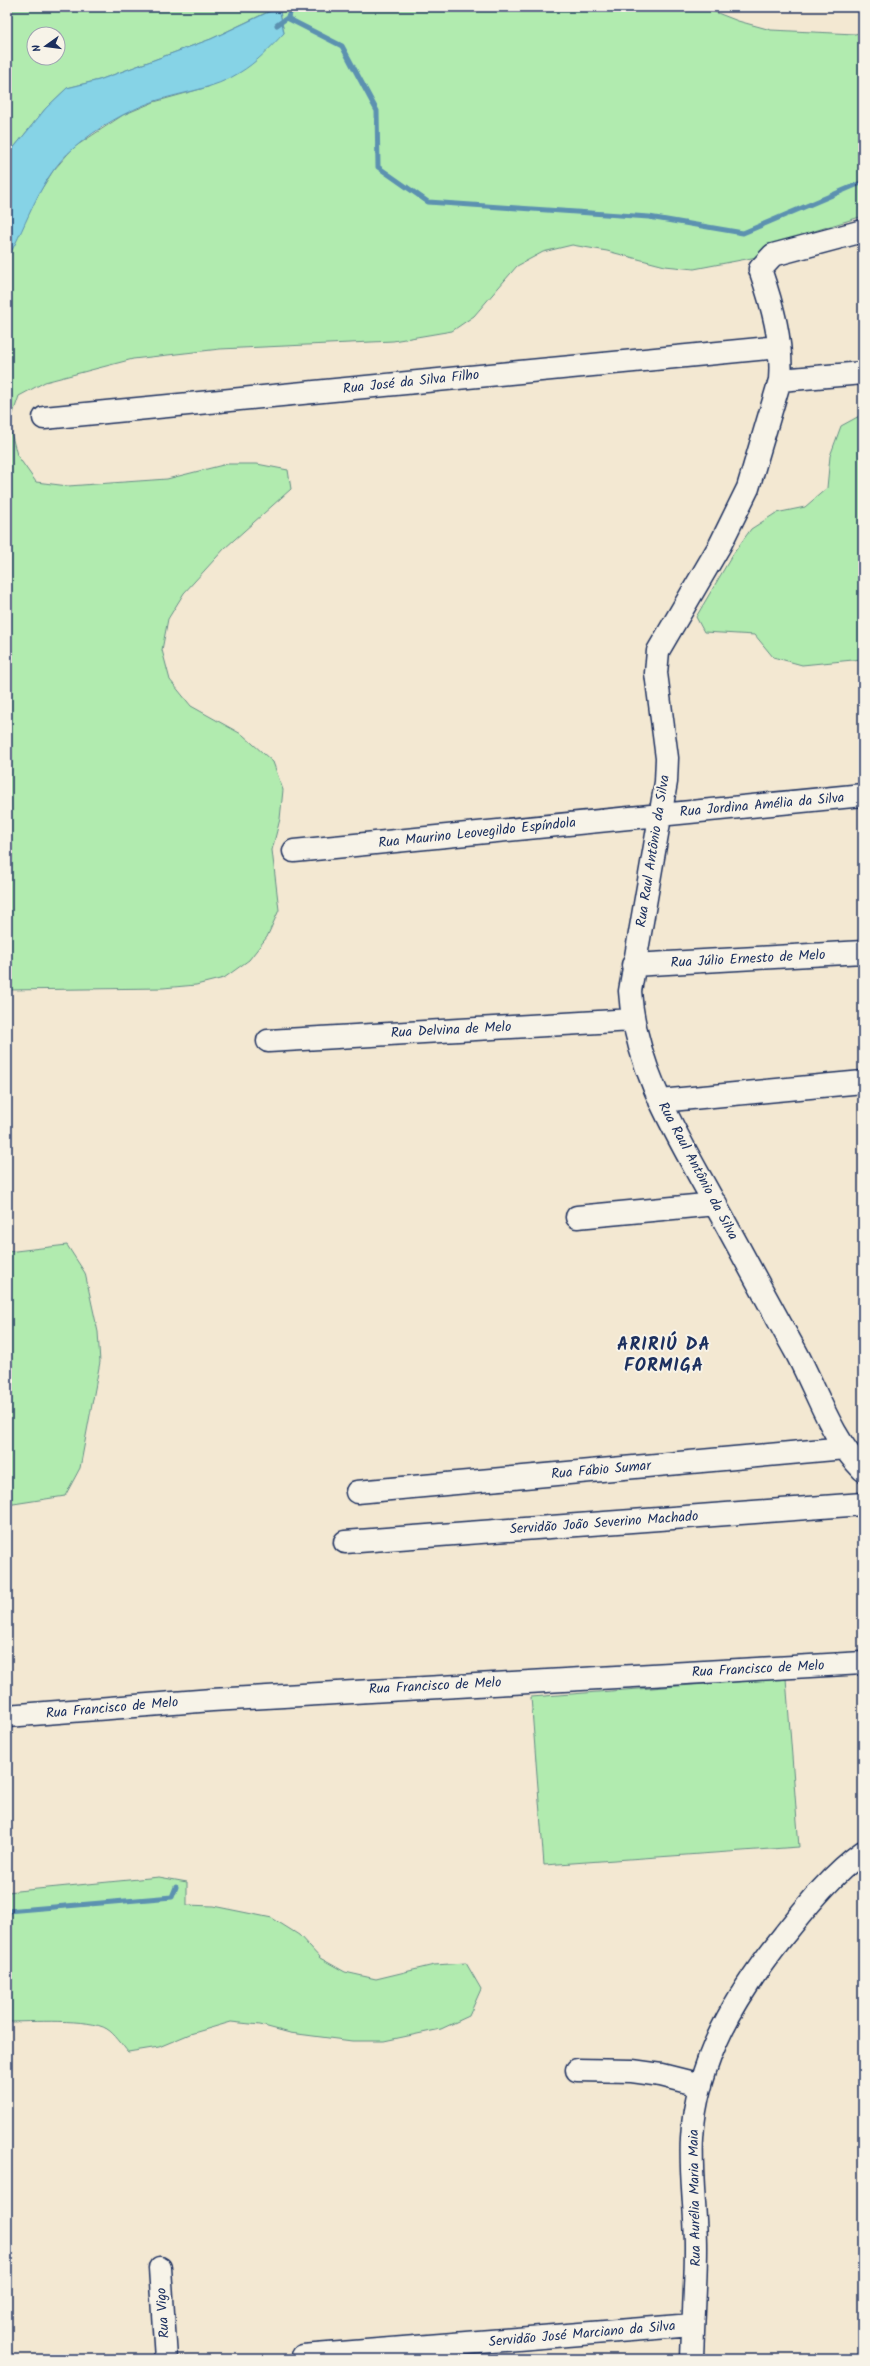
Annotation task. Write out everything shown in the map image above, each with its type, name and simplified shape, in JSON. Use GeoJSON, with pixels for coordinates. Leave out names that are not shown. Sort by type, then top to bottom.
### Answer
{"type":"FeatureCollection","features":[{"type":"Feature","properties":{"kind":"street","name":"Rua Raul Antônio da Silva"},"geometry":{"type":"LineString","coordinates":[[863,231],[773,256],[760,268],[776,322],[779,347],[780,380],[748,488],[720,545],[658,651],[657,684],[667,758],[665,796],[633,965],[630,991],[633,1020],[639,1047],[660,1101],[680,1142],[716,1204],[800,1360],[845,1448],[863,1470]]}},
{"type":"Feature","properties":{"kind":"street","name":"Rua José da Silva Filho"},"geometry":{"type":"LineString","coordinates":[[44,418],[779,347]]}},
{"type":"Feature","properties":{"kind":"street"},"geometry":{"type":"LineString","coordinates":[[780,380],[863,373]]}},
{"type":"Feature","properties":{"kind":"street","name":"Rua Jordina Amélia da Silva"},"geometry":{"type":"LineString","coordinates":[[661,814],[863,796]]}},
{"type":"Feature","properties":{"kind":"street","name":"Rua Maurino Leovegildo Espíndola"},"geometry":{"type":"LineString","coordinates":[[294,851],[661,814]]}},
{"type":"Feature","properties":{"kind":"street","name":"Rua Júlio Ernesto de Melo"},"geometry":{"type":"LineString","coordinates":[[633,965],[863,952]]}},
{"type":"Feature","properties":{"kind":"street","name":"Rua Delvina de Melo"},"geometry":{"type":"LineString","coordinates":[[268,1041],[633,1020]]}},
{"type":"Feature","properties":{"kind":"street"},"geometry":{"type":"LineString","coordinates":[[660,1101],[863,1082]]}},
{"type":"Feature","properties":{"kind":"street"},"geometry":{"type":"LineString","coordinates":[[577,1217],[716,1204]]}},
{"type":"Feature","properties":{"kind":"street","name":"Rua Fábio Sumar"},"geometry":{"type":"LineString","coordinates":[[357,1492],[845,1448]]}},
{"type":"Feature","properties":{"kind":"street","name":"Servidão João Severino Machado"},"geometry":{"type":"LineString","coordinates":[[345,1542],[863,1504]]}},
{"type":"Feature","properties":{"kind":"street","name":"Rua Francisco de Melo"},"geometry":{"type":"LineString","coordinates":[[7,1716],[220,1699],[863,1663]]}},
{"type":"Feature","properties":{"kind":"street","name":"Rua Aurélia Maria Maia"},"geometry":{"type":"LineString","coordinates":[[692,2359],[696,2248],[692,2137],[701,2085],[714,2048],[730,2011],[740,1993],[808,1905],[863,1852]]}},
{"type":"Feature","properties":{"kind":"street"},"geometry":{"type":"LineString","coordinates":[[577,2070],[654,2074],[701,2085]]}},
{"type":"Feature","properties":{"kind":"street","name":"Rua Vigo"},"geometry":{"type":"LineString","coordinates":[[160,2268],[166,2359]]}},
{"type":"Feature","properties":{"kind":"street","name":"Servidão José Marciano da Silva"},"geometry":{"type":"LineString","coordinates":[[303,2356],[693,2325]]}},
{"type":"Feature","properties":{"kind":"green space"},"geometry":{"type":"Polygon","coordinates":[[[7,7],[278,7],[211,39],[99,80],[67,88],[46,108],[7,156],[7,7]]]}},
{"type":"Feature","properties":{"kind":"green space"},"geometry":{"type":"Polygon","coordinates":[[[279,7],[702,7],[738,21],[771,30],[855,34],[863,32],[863,216],[808,233],[757,257],[694,269],[665,266],[607,251],[572,245],[543,252],[517,266],[474,316],[452,331],[393,341],[220,349],[133,359],[45,382],[19,396],[9,425],[17,455],[36,482],[68,486],[167,479],[227,464],[257,464],[288,470],[291,489],[225,548],[184,593],[168,619],[162,650],[170,680],[191,706],[243,735],[273,762],[283,790],[280,819],[272,850],[279,910],[267,937],[249,960],[224,978],[196,985],[163,988],[7,990],[7,259],[37,196],[53,171],[73,148],[123,115],[154,102],[208,87],[284,33],[279,7]]]}},
{"type":"Feature","properties":{"kind":"green space"},"geometry":{"type":"Polygon","coordinates":[[[863,414],[863,659],[802,665],[773,657],[755,635],[704,632],[696,617],[733,554],[751,529],[776,513],[805,507],[827,488],[830,456],[841,426],[863,414]]]}},
{"type":"Feature","properties":{"kind":"green space"},"geometry":{"type":"Polygon","coordinates":[[[67,1245],[85,1273],[98,1332],[100,1362],[80,1468],[65,1496],[7,1505],[7,1252],[67,1245]]]}},
{"type":"Feature","properties":{"kind":"green space"},"geometry":{"type":"Polygon","coordinates":[[[786,1678],[799,1847],[544,1865],[531,1697],[786,1678]]]}},
{"type":"Feature","properties":{"kind":"green space"},"geometry":{"type":"Polygon","coordinates":[[[159,1877],[187,1882],[187,1905],[213,1906],[272,1918],[299,1935],[320,1958],[345,1972],[376,1979],[434,1965],[466,1963],[481,1989],[469,2016],[441,2029],[384,2041],[352,2041],[290,2033],[260,2025],[231,2022],[190,2034],[159,2047],[128,2052],[107,2029],[87,2023],[59,2021],[7,2022],[7,1892],[159,1877]]]}},
{"type":"Feature","properties":{"kind":"water"},"geometry":{"type":"Polygon","coordinates":[[[279,7],[284,33],[251,65],[219,83],[155,101],[133,110],[102,127],[74,148],[52,172],[43,186],[7,259],[7,156],[46,108],[67,88],[99,80],[211,39],[279,7]]]}},
{"type":"Feature","properties":{"kind":"waterway"},"geometry":{"type":"LineString","coordinates":[[277,25],[287,18],[294,7]]}},
{"type":"Feature","properties":{"kind":"waterway"},"geometry":{"type":"LineString","coordinates":[[287,18],[342,46],[377,111],[378,167],[428,202],[649,217],[743,233],[863,182]]}},
{"type":"Feature","properties":{"kind":"waterway"},"geometry":{"type":"LineString","coordinates":[[7,1911],[172,1897],[176,1887]]}},
{"type":"Feature","properties":{"kind":"district","name":"ARIRIÚ DA FORMIGA"},"geometry":{"type":"Point","coordinates":[664,1355]}}]}
